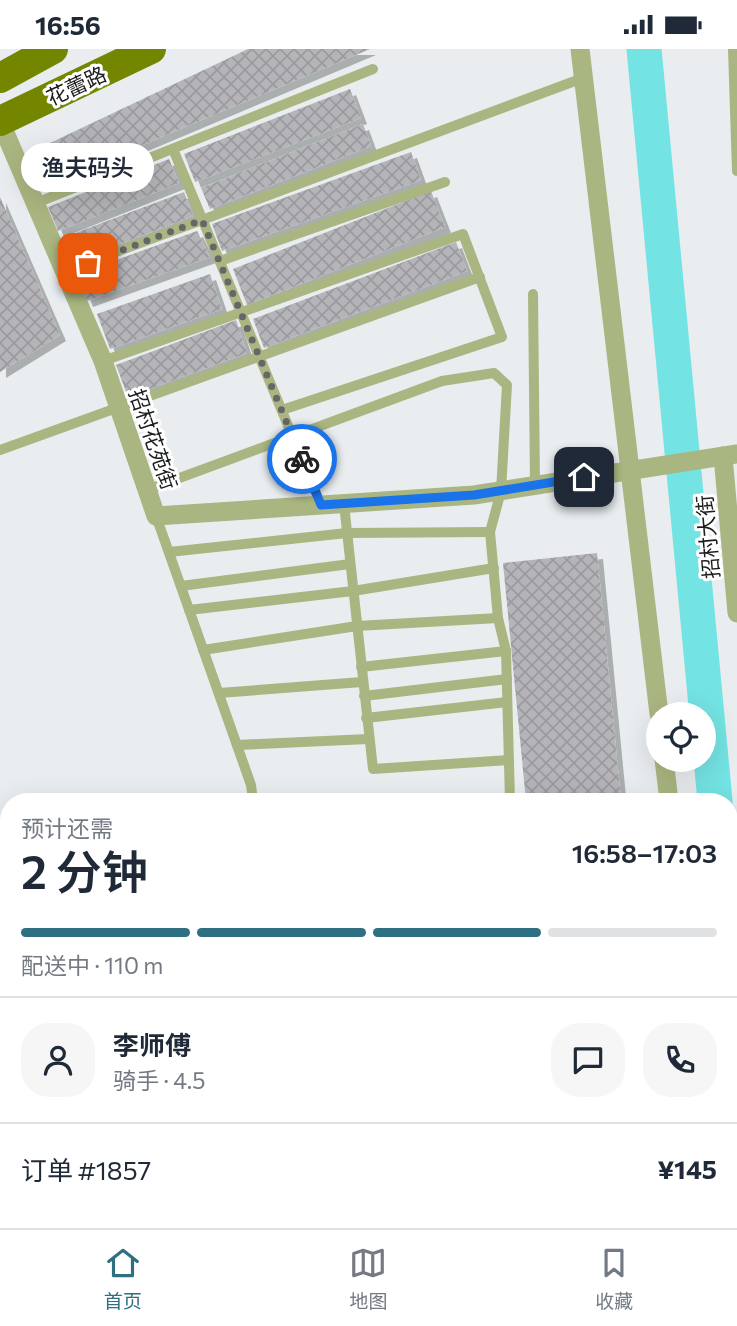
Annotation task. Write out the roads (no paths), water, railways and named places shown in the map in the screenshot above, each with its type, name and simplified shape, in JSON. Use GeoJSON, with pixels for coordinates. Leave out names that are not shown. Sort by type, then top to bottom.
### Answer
{"type":"FeatureCollection","features":[{"type":"Feature","properties":{"kind":"main road","name":"花蕾路"},"geometry":{"type":"LineString","coordinates":[[7,71],[53,49]]}},
{"type":"Feature","properties":{"kind":"main road","name":"花蕾路"},"geometry":{"type":"LineString","coordinates":[[0,121],[152,49]]}},
{"type":"Feature","properties":{"kind":"street"},"geometry":{"type":"LineString","coordinates":[[580,49],[642,468],[658,702]]}},
{"type":"Feature","properties":{"kind":"street","name":"招村花苑街"},"geometry":{"type":"LineString","coordinates":[[0,121],[103,361],[156,516],[501,491],[725,456]]}},
{"type":"Feature","properties":{"kind":"street","name":"招村大街"},"geometry":{"type":"LineString","coordinates":[[725,456],[737,613]]}},
{"type":"Feature","properties":{"kind":"street"},"geometry":{"type":"LineString","coordinates":[[666,772],[668,793]]}},
{"type":"Feature","properties":{"kind":"lane"},"geometry":{"type":"LineString","coordinates":[[733,49],[737,171]]}},
{"type":"Feature","properties":{"kind":"lane"},"geometry":{"type":"LineString","coordinates":[[36,203],[373,69]]}},
{"type":"Feature","properties":{"kind":"lane"},"geometry":{"type":"LineString","coordinates":[[65,271],[583,78]]}},
{"type":"Feature","properties":{"kind":"lane"},"geometry":{"type":"LineString","coordinates":[[173,149],[321,505]]}},
{"type":"Feature","properties":{"kind":"lane"},"geometry":{"type":"LineString","coordinates":[[220,261],[445,182]]}},
{"type":"Feature","properties":{"kind":"lane"},"geometry":{"type":"LineString","coordinates":[[103,361],[463,234],[502,337],[282,410]]}},
{"type":"Feature","properties":{"kind":"lane"},"geometry":{"type":"LineString","coordinates":[[0,450],[480,277]]}},
{"type":"Feature","properties":{"kind":"lane"},"geometry":{"type":"LineString","coordinates":[[534,294],[535,485]]}},
{"type":"Feature","properties":{"kind":"lane"},"geometry":{"type":"LineString","coordinates":[[147,490],[442,380],[494,373],[507,386],[501,491],[490,532],[498,618],[506,651],[510,793]]}},
{"type":"Feature","properties":{"kind":"lane"},"geometry":{"type":"LineString","coordinates":[[344,504],[373,769],[509,760]]}},
{"type":"Feature","properties":{"kind":"lane"},"geometry":{"type":"LineString","coordinates":[[156,516],[252,793]]}},
{"type":"Feature","properties":{"kind":"lane"},"geometry":{"type":"LineString","coordinates":[[169,552],[347,533],[490,532]]}},
{"type":"Feature","properties":{"kind":"lane"},"geometry":{"type":"LineString","coordinates":[[181,586],[350,564]]}},
{"type":"Feature","properties":{"kind":"lane"},"geometry":{"type":"LineString","coordinates":[[189,610],[353,591],[494,568]]}},
{"type":"Feature","properties":{"kind":"lane"},"geometry":{"type":"LineString","coordinates":[[203,650],[356,626],[498,618]]}},
{"type":"Feature","properties":{"kind":"lane"},"geometry":{"type":"LineString","coordinates":[[360,667],[506,651]]}},
{"type":"Feature","properties":{"kind":"lane"},"geometry":{"type":"LineString","coordinates":[[364,696],[507,679]]}},
{"type":"Feature","properties":{"kind":"lane"},"geometry":{"type":"LineString","coordinates":[[219,693],[362,683]]}},
{"type":"Feature","properties":{"kind":"lane"},"geometry":{"type":"LineString","coordinates":[[366,718],[507,702]]}},
{"type":"Feature","properties":{"kind":"lane"},"geometry":{"type":"LineString","coordinates":[[237,745],[368,739]]}},
{"type":"Feature","properties":{"kind":"waterway"},"geometry":{"type":"LineString","coordinates":[[644,49],[714,793]]}},
{"type":"Feature","properties":{"kind":"place","name":"渔夫码头"},"geometry":{"type":"Point","coordinates":[88,263]}}]}
